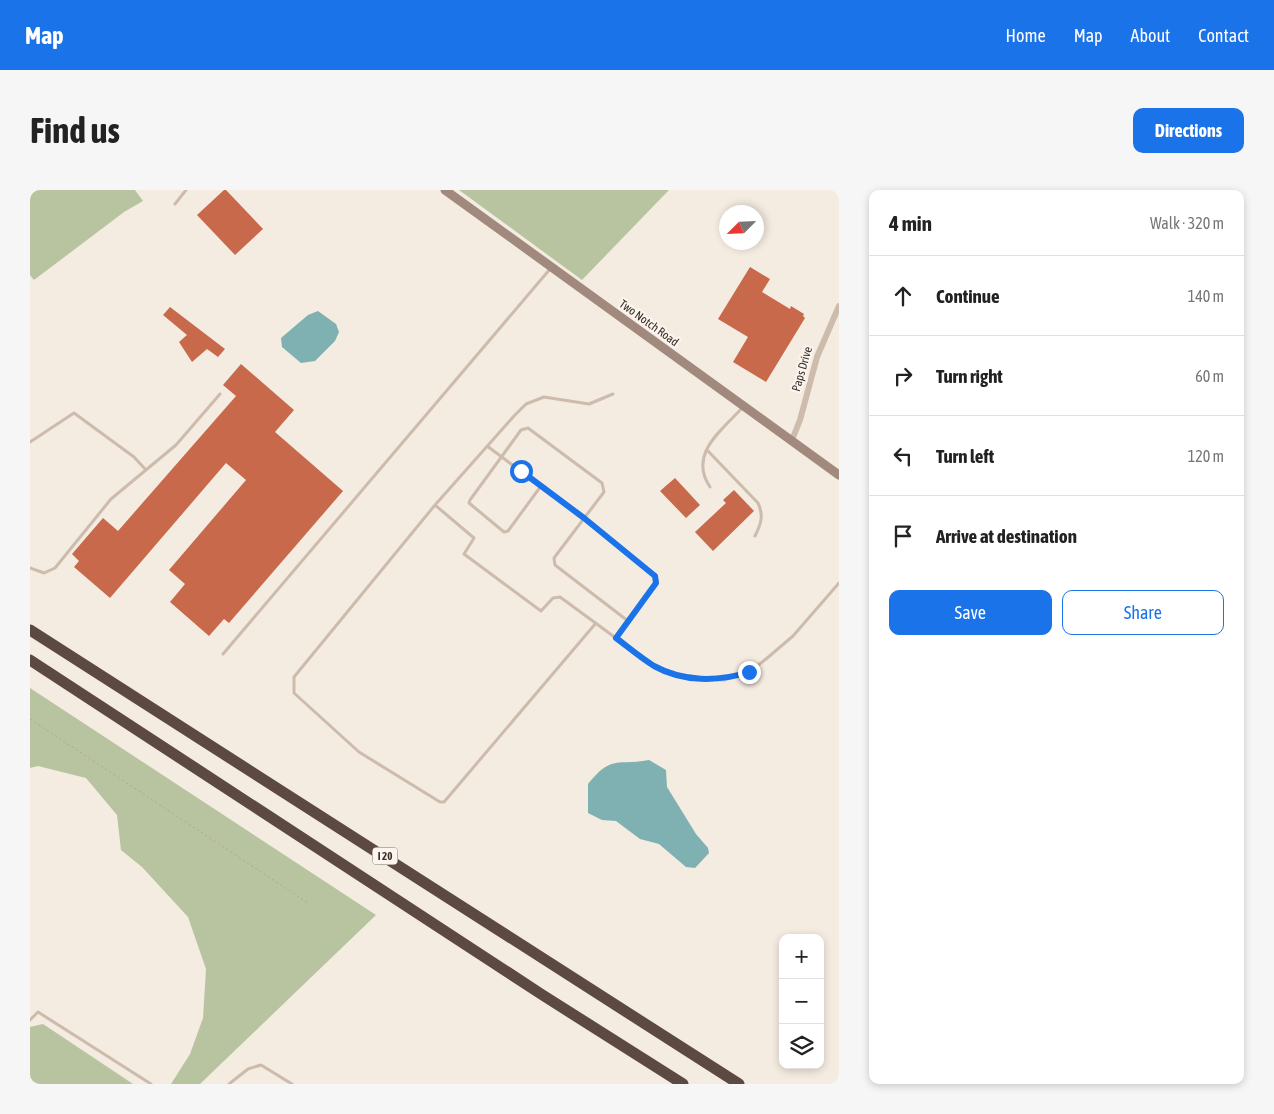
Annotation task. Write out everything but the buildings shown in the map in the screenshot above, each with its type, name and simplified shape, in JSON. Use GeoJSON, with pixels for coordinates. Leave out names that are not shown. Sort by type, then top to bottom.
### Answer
{"type":"FeatureCollection","features":[{"type":"Feature","properties":{"kind":"highway","name":"I 20"},"geometry":{"type":"LineString","coordinates":[[30,630],[739,1084]]}},
{"type":"Feature","properties":{"kind":"highway","name":"I 20"},"geometry":{"type":"LineString","coordinates":[[30,660],[541,994],[684,1084]]}},
{"type":"Feature","properties":{"kind":"street","name":"Two Notch Road"},"geometry":{"type":"LineString","coordinates":[[445,190],[839,475]]}},
{"type":"Feature","properties":{"kind":"street","name":"Paps Drive"},"geometry":{"type":"LineString","coordinates":[[792,440],[800,420],[817,357],[839,306]]}},
{"type":"Feature","properties":{"kind":"lane"},"geometry":{"type":"LineString","coordinates":[[175,204],[186,190]]}},
{"type":"Feature","properties":{"kind":"lane"},"geometry":{"type":"LineString","coordinates":[[223,654],[552,267]]}},
{"type":"Feature","properties":{"kind":"lane"},"geometry":{"type":"LineString","coordinates":[[30,568],[44,573],[53,570],[111,499],[176,445],[220,394]]}},
{"type":"Feature","properties":{"kind":"lane"},"geometry":{"type":"LineString","coordinates":[[596,623],[447,799],[440,802],[359,752],[294,693],[293,685],[298,670],[436,505],[526,404],[544,397],[589,404],[613,394]]}},
{"type":"Feature","properties":{"kind":"lane"},"geometry":{"type":"LineString","coordinates":[[710,487],[702,475],[702,459],[714,439],[743,406]]}},
{"type":"Feature","properties":{"kind":"lane"},"geometry":{"type":"LineString","coordinates":[[30,442],[74,413],[134,457],[146,470]]}},
{"type":"Feature","properties":{"kind":"lane"},"geometry":{"type":"LineString","coordinates":[[541,486],[511,529],[504,532],[469,503],[521,430],[528,428],[564,454],[604,486],[604,492],[554,558],[555,565],[628,621]]}},
{"type":"Feature","properties":{"kind":"lane"},"geometry":{"type":"LineString","coordinates":[[487,446],[584,518],[657,580],[616,638]]}},
{"type":"Feature","properties":{"kind":"lane"},"geometry":{"type":"LineString","coordinates":[[707,450],[758,503],[762,512],[761,523],[755,536]]}},
{"type":"Feature","properties":{"kind":"lane"},"geometry":{"type":"LineString","coordinates":[[436,505],[472,535],[474,542],[464,554],[541,611],[552,598],[560,597],[654,666],[689,678],[724,680],[749,672],[793,636],[839,583]]}},
{"type":"Feature","properties":{"kind":"lane"},"geometry":{"type":"LineString","coordinates":[[30,1020],[38,1012],[152,1084]]}},
{"type":"Feature","properties":{"kind":"lane"},"geometry":{"type":"LineString","coordinates":[[229,1084],[248,1069],[261,1065],[292,1084]]}},
{"type":"Feature","properties":{"kind":"path"},"geometry":{"type":"LineString","coordinates":[[30,719],[308,903]]}},
{"type":"Feature","properties":{"kind":"green space"},"geometry":{"type":"Polygon","coordinates":[[[30,190],[135,190],[143,201],[124,212],[34,280],[30,275],[30,190]]]}},
{"type":"Feature","properties":{"kind":"green space"},"geometry":{"type":"Polygon","coordinates":[[[459,190],[669,190],[582,280],[459,190]]]}},
{"type":"Feature","properties":{"kind":"green space"},"geometry":{"type":"Polygon","coordinates":[[[30,688],[376,915],[200,1084],[171,1084],[190,1054],[203,1018],[206,969],[188,917],[142,867],[121,850],[117,815],[86,778],[38,766],[30,768],[30,688]]]}},
{"type":"Feature","properties":{"kind":"green space"},"geometry":{"type":"Polygon","coordinates":[[[43,1024],[133,1084],[30,1084],[30,1027],[43,1024]]]}},
{"type":"Feature","properties":{"kind":"water"},"geometry":{"type":"Polygon","coordinates":[[[318,311],[336,324],[339,332],[335,341],[315,361],[301,363],[282,347],[281,338],[308,315],[318,311]]]}},
{"type":"Feature","properties":{"kind":"water"},"geometry":{"type":"Polygon","coordinates":[[[649,760],[666,770],[667,787],[696,834],[708,848],[709,853],[695,868],[686,867],[659,844],[640,839],[616,821],[602,820],[588,813],[588,784],[603,768],[616,763],[649,760]]]}},
{"type":"Feature","properties":{"kind":"route"},"geometry":{"type":"LineString","coordinates":[[521,471],[584,518],[655,576],[656,583],[616,638],[654,666],[689,678],[724,680],[749,672]]}}]}
